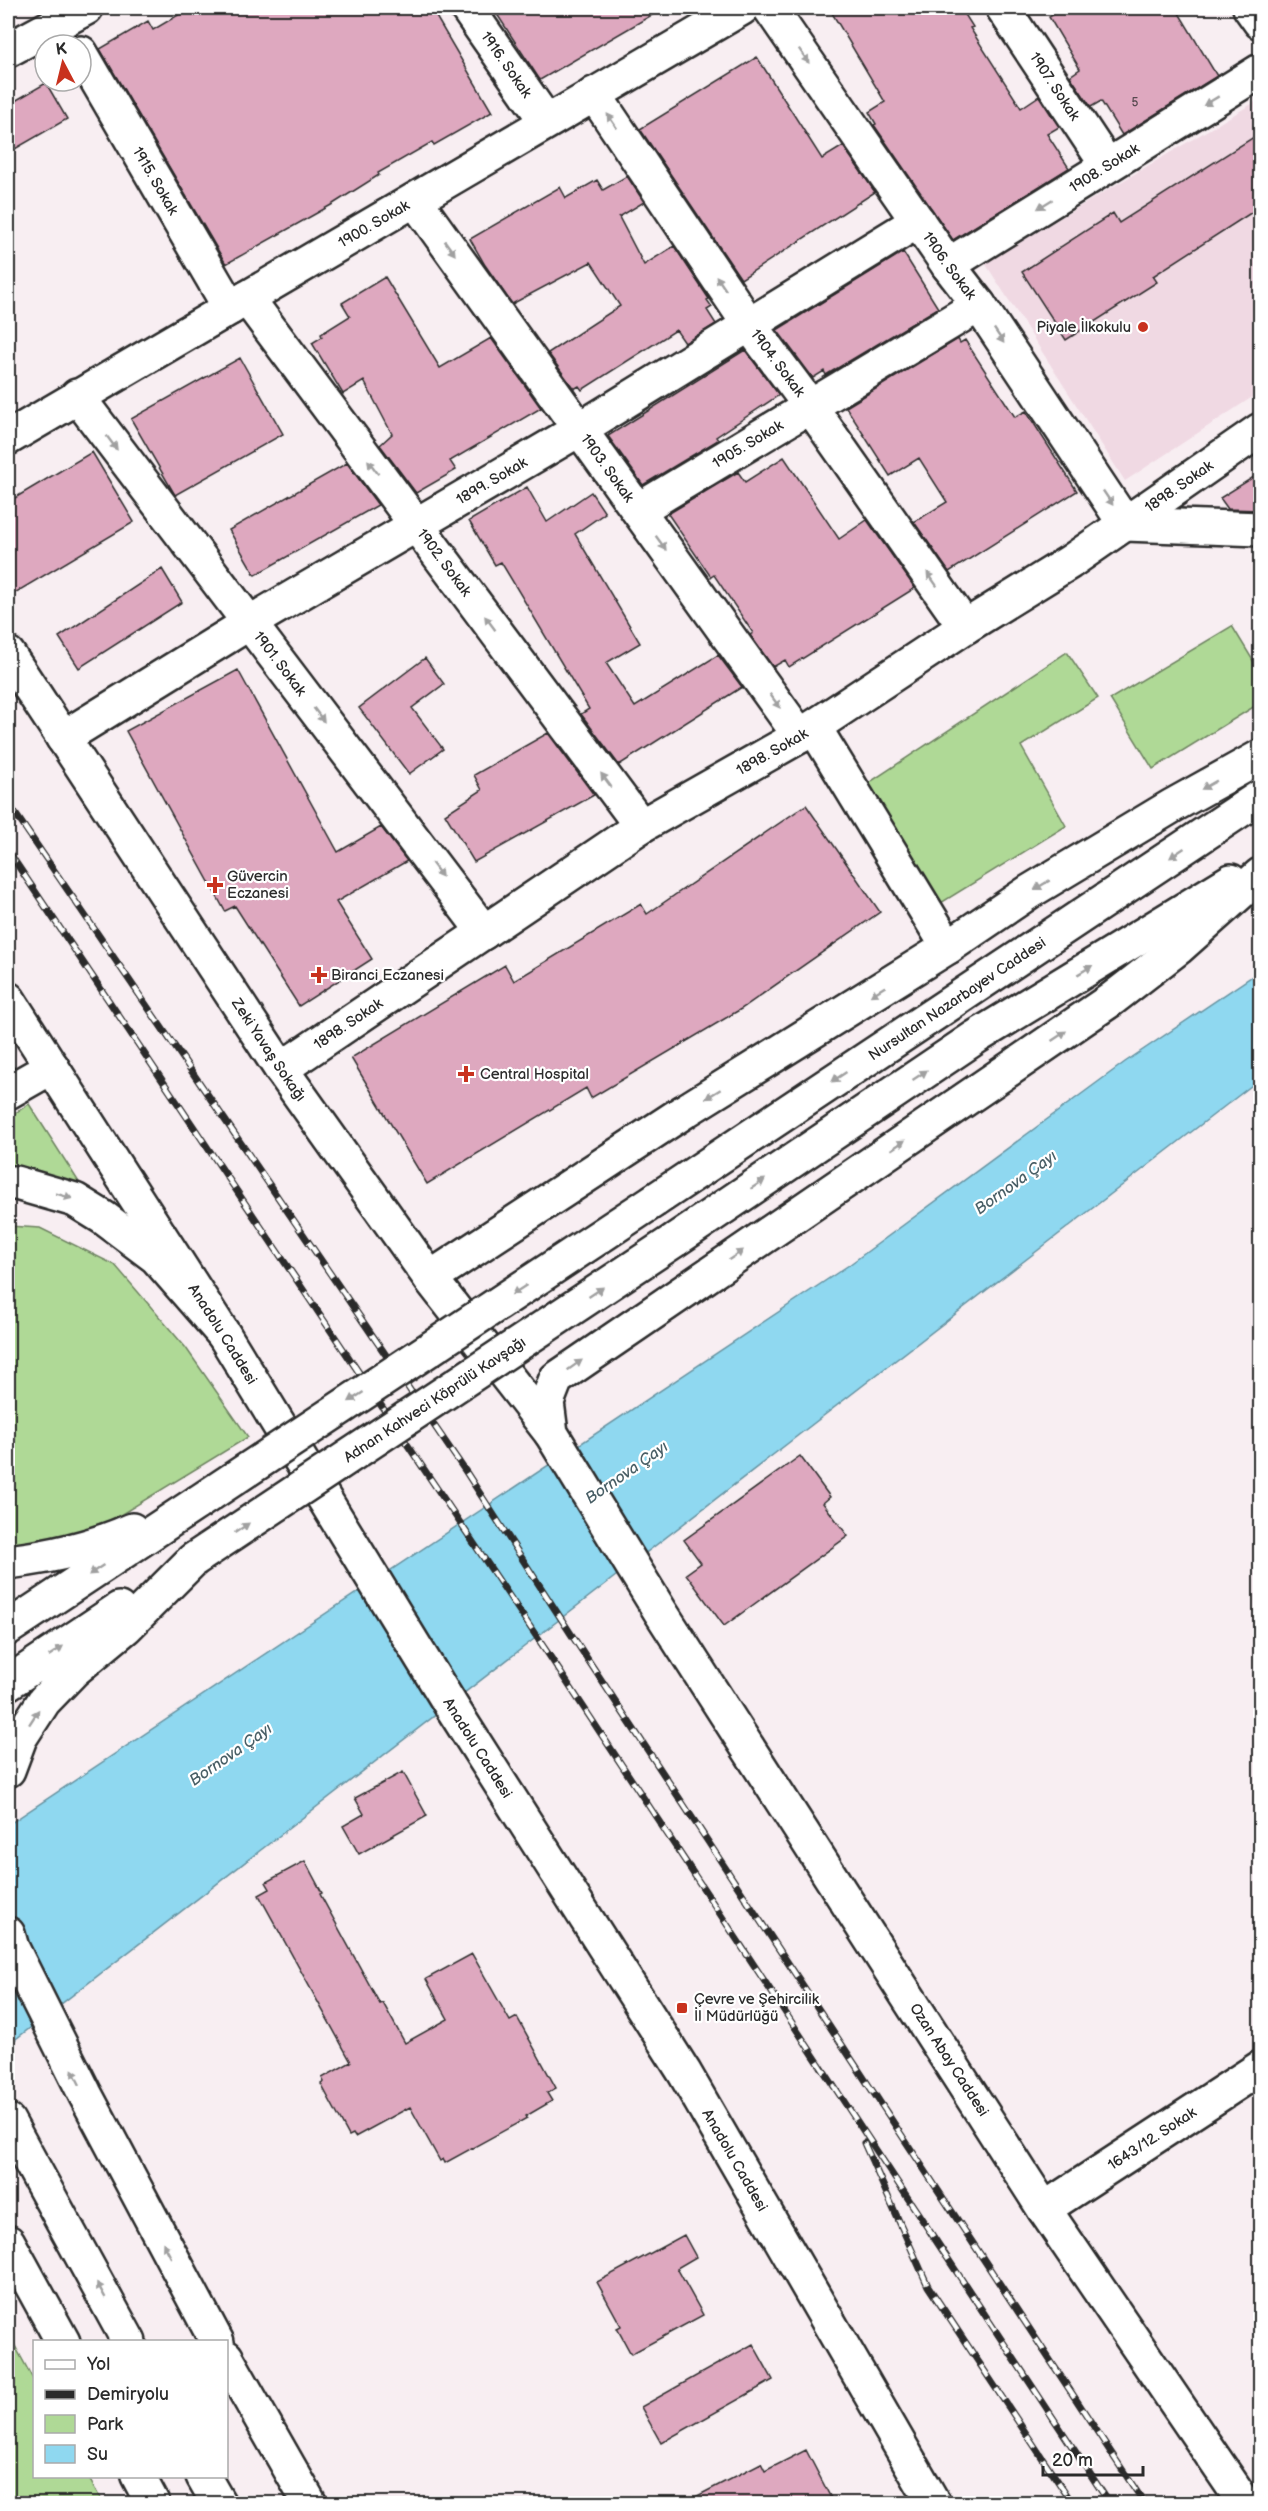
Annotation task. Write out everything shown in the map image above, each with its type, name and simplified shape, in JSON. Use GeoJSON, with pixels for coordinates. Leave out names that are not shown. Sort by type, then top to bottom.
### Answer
{"type":"FeatureCollection","features":[{"type":"Feature","properties":{"kind":"main road","name":"1916. Sokak"},"geometry":{"type":"LineString","coordinates":[[467,8],[546,121]]}},
{"type":"Feature","properties":{"kind":"main road","name":"1900. Sokak"},"geometry":{"type":"LineString","coordinates":[[8,438],[742,8]]}},
{"type":"Feature","properties":{"kind":"main road","name":"1906. Sokak"},"geometry":{"type":"LineString","coordinates":[[770,8],[948,265],[979,305],[1125,524]]}},
{"type":"Feature","properties":{"kind":"main road","name":"1907. Sokak"},"geometry":{"type":"LineString","coordinates":[[1004,8],[1107,165]]}},
{"type":"Feature","properties":{"kind":"main road"},"geometry":{"type":"LineString","coordinates":[[1250,8],[1260,22]]}},
{"type":"Feature","properties":{"kind":"main road"},"geometry":{"type":"LineString","coordinates":[[8,50],[75,25]]}},
{"type":"Feature","properties":{"kind":"main road","name":"1908. Sokak"},"geometry":{"type":"LineString","coordinates":[[948,265],[1260,71]]}},
{"type":"Feature","properties":{"kind":"main road","name":"1915. Sokak"},"geometry":{"type":"LineString","coordinates":[[93,72],[239,303]]}},
{"type":"Feature","properties":{"kind":"main road","name":"1904. Sokak"},"geometry":{"type":"LineString","coordinates":[[594,94],[748,323],[810,406],[965,627]]}},
{"type":"Feature","properties":{"kind":"main road","name":"1903. Sokak"},"geometry":{"type":"LineString","coordinates":[[416,200],[638,510],[807,731],[948,947]]}},
{"type":"Feature","properties":{"kind":"main road","name":"1899. Sokak"},"geometry":{"type":"LineString","coordinates":[[63,738],[249,623],[579,429],[748,323],[918,221]]}},
{"type":"Feature","properties":{"kind":"main road","name":"1902. Sokak"},"geometry":{"type":"LineString","coordinates":[[239,303],[417,525],[641,826]]}},
{"type":"Feature","properties":{"kind":"main road","name":"1905. Sokak"},"geometry":{"type":"LineString","coordinates":[[638,510],[979,305]]}},
{"type":"Feature","properties":{"kind":"main road","name":"1901. Sokak"},"geometry":{"type":"LineString","coordinates":[[77,396],[484,932]]}},
{"type":"Feature","properties":{"kind":"main road","name":"1898. Sokak"},"geometry":{"type":"LineString","coordinates":[[281,1069],[641,826],[807,731],[965,627],[1070,562],[1260,430]]}},
{"type":"Feature","properties":{"kind":"main road"},"geometry":{"type":"LineString","coordinates":[[1125,524],[1260,529]]}},
{"type":"Feature","properties":{"kind":"main road","name":"Zeki Yavaş Sokağı"},"geometry":{"type":"LineString","coordinates":[[8,654],[281,1069],[430,1278],[551,1432]]}},
{"type":"Feature","properties":{"kind":"main road"},"geometry":{"type":"LineString","coordinates":[[430,1278],[685,1111],[948,947],[1064,871],[1172,806],[1260,757]]}},
{"type":"Feature","properties":{"kind":"main road","name":"Nursultan Nazarbayev Caddesi"},"geometry":{"type":"LineString","coordinates":[[197,1503],[1260,797]]}},
{"type":"Feature","properties":{"kind":"main road","name":"Adnan Kahveci Köprülü Kavşağı"},"geometry":{"type":"LineString","coordinates":[[193,1560],[976,1037],[1260,863]]}},
{"type":"Feature","properties":{"kind":"main road"},"geometry":{"type":"LineString","coordinates":[[551,1432],[547,1402],[556,1379],[1112,999],[1178,948],[1260,875]]}},
{"type":"Feature","properties":{"kind":"main road","name":"Anadolu Caddesi"},"geometry":{"type":"LineString","coordinates":[[8,999],[224,1335],[453,1709],[684,2072],[934,2504]]}},
{"type":"Feature","properties":{"kind":"main road"},"geometry":{"type":"LineString","coordinates":[[8,1092],[52,1067]]}},
{"type":"Feature","properties":{"kind":"main road"},"geometry":{"type":"LineString","coordinates":[[8,1183],[16,1183],[75,1200],[104,1218],[156,1257],[224,1335]]}},
{"type":"Feature","properties":{"kind":"main road","name":"Ozan Abay Caddesi"},"geometry":{"type":"LineString","coordinates":[[551,1432],[660,1611],[1044,2209],[1245,2504]]}},
{"type":"Feature","properties":{"kind":"main road"},"geometry":{"type":"LineString","coordinates":[[8,1562],[43,1558],[106,1541],[197,1503]]}},
{"type":"Feature","properties":{"kind":"main road"},"geometry":{"type":"LineString","coordinates":[[8,1628],[197,1503]]}},
{"type":"Feature","properties":{"kind":"main road"},"geometry":{"type":"LineString","coordinates":[[8,1683],[193,1560]]}},
{"type":"Feature","properties":{"kind":"main road"},"geometry":{"type":"LineString","coordinates":[[8,1770],[20,1738],[44,1701],[74,1670],[126,1627],[193,1560]]}},
{"type":"Feature","properties":{"kind":"main road"},"geometry":{"type":"LineString","coordinates":[[8,1934],[84,2094],[217,2340]]}},
{"type":"Feature","properties":{"kind":"main road","name":"1643/12. Sokak"},"geometry":{"type":"LineString","coordinates":[[1044,2209],[1260,2068]]}},
{"type":"Feature","properties":{"kind":"main road"},"geometry":{"type":"LineString","coordinates":[[8,2121],[128,2340]]}},
{"type":"Feature","properties":{"kind":"main road"},"geometry":{"type":"LineString","coordinates":[[8,2242],[62,2340]]}},
{"type":"Feature","properties":{"kind":"main road"},"geometry":{"type":"LineString","coordinates":[[195,2301],[212,2340]]}},
{"type":"Feature","properties":{"kind":"main road"},"geometry":{"type":"LineString","coordinates":[[228,2360],[310,2504]]}},
{"type":"Feature","properties":{"kind":"main road"},"geometry":{"type":"LineString","coordinates":[[228,2377],[285,2504]]}},
{"type":"Feature","properties":{"kind":"main road"},"geometry":{"type":"LineString","coordinates":[[139,2478],[153,2504]]}},
{"type":"Feature","properties":{"kind":"main road"},"geometry":{"type":"LineString","coordinates":[[204,2478],[219,2504]]}},
{"type":"Feature","properties":{"kind":"shaded area","name":"Piyale İlkokulu"},"geometry":{"type":"Polygon","coordinates":[[[1260,99],[1260,392],[1125,481],[985,263],[1260,99]]]}},
{"type":"Feature","properties":{"kind":"green space"},"geometry":{"type":"Polygon","coordinates":[[[1232,626],[1260,672],[1260,703],[1153,769],[1110,699],[1232,626]]]}},
{"type":"Feature","properties":{"kind":"green space"},"geometry":{"type":"Polygon","coordinates":[[[1067,652],[1098,698],[1021,746],[1066,826],[936,906],[861,788],[1067,652]]]}},
{"type":"Feature","properties":{"kind":"green space"},"geometry":{"type":"Polygon","coordinates":[[[29,1104],[84,1190],[8,1171],[8,1118],[29,1104]]]}},
{"type":"Feature","properties":{"kind":"green space"},"geometry":{"type":"Polygon","coordinates":[[[8,1226],[40,1228],[115,1265],[186,1348],[248,1437],[89,1534],[8,1545],[8,1226]]]}},
{"type":"Feature","properties":{"kind":"green space"},"geometry":{"type":"Polygon","coordinates":[[[8,2333],[33,2379],[33,2478],[89,2478],[103,2503],[8,2503],[8,2333]]]}},
{"type":"Feature","properties":{"kind":"water","name":"Bornova Çayı"},"geometry":{"type":"Polygon","coordinates":[[[1260,971],[1260,1079],[8,2045],[8,1825],[849,1265],[1125,1062],[1260,971]]]}},
{"type":"Feature","properties":{"kind":"building"},"geometry":{"type":"Polygon","coordinates":[[[190,8],[431,8],[492,112],[434,145],[432,142],[378,173],[379,175],[333,204],[226,264],[100,49],[148,21],[153,30],[190,8]]]}},
{"type":"Feature","properties":{"kind":"building"},"geometry":{"type":"Polygon","coordinates":[[[493,8],[664,8],[540,80],[493,8]]]}},
{"type":"Feature","properties":{"kind":"building"},"geometry":{"type":"Polygon","coordinates":[[[829,8],[961,8],[973,27],[970,28],[1021,108],[1039,96],[1059,127],[1047,134],[1069,168],[953,240],[874,125],[876,124],[869,112],[885,102],[829,8]]]}},
{"type":"Feature","properties":{"kind":"building"},"geometry":{"type":"Polygon","coordinates":[[[1065,8],[1176,8],[1217,76],[1122,135],[1101,101],[1091,107],[1070,76],[1080,69],[1049,17],[1065,8]]]}},
{"type":"Feature","properties":{"kind":"building"},"geometry":{"type":"Polygon","coordinates":[[[757,57],[822,159],[843,146],[875,192],[741,279],[640,129],[757,57]]]}},
{"type":"Feature","properties":{"kind":"building"},"geometry":{"type":"Polygon","coordinates":[[[33,91],[33,93],[52,93],[67,119],[8,153],[8,105],[33,91]]]}},
{"type":"Feature","properties":{"kind":"building"},"geometry":{"type":"Polygon","coordinates":[[[1260,133],[1260,207],[1153,276],[1157,282],[1066,340],[1022,272],[1113,213],[1119,223],[1260,133]]]}},
{"type":"Feature","properties":{"kind":"building"},"geometry":{"type":"Polygon","coordinates":[[[627,176],[644,202],[619,217],[644,265],[674,246],[709,299],[707,300],[712,307],[707,310],[716,324],[685,343],[676,330],[582,390],[579,386],[574,389],[548,353],[620,306],[591,262],[512,304],[470,239],[560,187],[566,198],[597,180],[603,190],[627,176]]]}},
{"type":"Feature","properties":{"kind":"building"},"geometry":{"type":"Polygon","coordinates":[[[903,252],[938,308],[826,375],[824,371],[813,378],[777,330],[903,252]]]}},
{"type":"Feature","properties":{"kind":"building"},"geometry":{"type":"Polygon","coordinates":[[[385,277],[440,368],[491,338],[541,408],[450,461],[456,470],[416,493],[380,445],[392,434],[364,381],[343,394],[312,343],[322,337],[321,334],[350,316],[342,303],[385,277]]]}},
{"type":"Feature","properties":{"kind":"building"},"geometry":{"type":"Polygon","coordinates":[[[958,339],[960,343],[965,340],[1015,417],[1026,411],[1077,491],[949,572],[914,522],[947,502],[919,458],[890,476],[846,407],[958,339]]]}},
{"type":"Feature","properties":{"kind":"building"},"geometry":{"type":"Polygon","coordinates":[[[745,350],[779,395],[716,437],[718,440],[643,485],[608,436],[745,350]]]}},
{"type":"Feature","properties":{"kind":"building"},"geometry":{"type":"Polygon","coordinates":[[[240,358],[283,434],[175,495],[131,419],[240,358]]]}},
{"type":"Feature","properties":{"kind":"building"},"geometry":{"type":"Polygon","coordinates":[[[92,452],[134,522],[8,597],[8,502],[92,452]]]}},
{"type":"Feature","properties":{"kind":"building"},"geometry":{"type":"Polygon","coordinates":[[[784,457],[839,539],[867,520],[915,588],[789,667],[785,660],[773,667],[750,635],[753,633],[714,575],[711,577],[668,514],[738,472],[745,482],[784,457]]]}},
{"type":"Feature","properties":{"kind":"building"},"geometry":{"type":"Polygon","coordinates":[[[347,463],[378,505],[255,575],[229,530],[347,463]]]}},
{"type":"Feature","properties":{"kind":"building"},"geometry":{"type":"Polygon","coordinates":[[[1260,473],[1260,510],[1228,509],[1220,498],[1260,473]]]}},
{"type":"Feature","properties":{"kind":"building"},"geometry":{"type":"Polygon","coordinates":[[[527,487],[547,522],[591,492],[605,513],[575,534],[640,643],[606,663],[635,707],[718,655],[742,687],[619,765],[581,714],[589,709],[501,562],[495,565],[469,521],[527,487]]]}},
{"type":"Feature","properties":{"kind":"building"},"geometry":{"type":"Polygon","coordinates":[[[162,569],[182,602],[79,668],[59,637],[162,569]]]}},
{"type":"Feature","properties":{"kind":"building"},"geometry":{"type":"Polygon","coordinates":[[[425,658],[444,684],[412,708],[443,749],[409,774],[359,708],[425,658]]]}},
{"type":"Feature","properties":{"kind":"building"},"geometry":{"type":"Polygon","coordinates":[[[238,670],[338,852],[381,827],[407,861],[336,902],[372,959],[299,1006],[235,906],[225,911],[126,731],[238,670]]]}},
{"type":"Feature","properties":{"kind":"building"},"geometry":{"type":"Polygon","coordinates":[[[548,733],[594,795],[474,862],[445,814],[482,790],[474,775],[548,733]]]}},
{"type":"Feature","properties":{"kind":"building"},"geometry":{"type":"Polygon","coordinates":[[[806,805],[880,912],[741,1009],[591,1098],[586,1088],[427,1184],[351,1058],[505,965],[514,981],[641,904],[647,914],[806,805]]]}},
{"type":"Feature","properties":{"kind":"building"},"geometry":{"type":"Polygon","coordinates":[[[800,1456],[830,1497],[823,1503],[848,1536],[724,1626],[686,1574],[701,1563],[684,1540],[800,1456]]]}},
{"type":"Feature","properties":{"kind":"building"},"geometry":{"type":"Polygon","coordinates":[[[403,1772],[427,1816],[359,1854],[343,1826],[364,1814],[355,1798],[403,1772]]]}},
{"type":"Feature","properties":{"kind":"building"},"geometry":{"type":"Polygon","coordinates":[[[305,1861],[322,1893],[320,1894],[380,2004],[383,2003],[405,2043],[448,2019],[426,1979],[472,1954],[510,2021],[517,2017],[556,2088],[547,2093],[552,2101],[526,2116],[527,2118],[445,2163],[443,2159],[440,2161],[410,2107],[355,2137],[353,2134],[349,2136],[321,2084],[324,2082],[322,2078],[351,2062],[259,1895],[270,1889],[266,1882],[305,1861]]]}},
{"type":"Feature","properties":{"kind":"building"},"geometry":{"type":"Polygon","coordinates":[[[684,2235],[696,2257],[677,2268],[703,2315],[631,2354],[617,2328],[621,2326],[597,2282],[684,2235]]]}},
{"type":"Feature","properties":{"kind":"building"},"geometry":{"type":"Polygon","coordinates":[[[753,2344],[773,2380],[661,2443],[641,2407],[753,2344]]]}},
{"type":"Feature","properties":{"kind":"building"},"geometry":{"type":"Polygon","coordinates":[[[806,2450],[834,2504],[682,2504],[761,2463],[765,2471],[806,2450]]]}},
{"type":"Feature","properties":{"kind":"railway"},"geometry":{"type":"LineString","coordinates":[[8,803],[466,1472],[1145,2504]]}},
{"type":"Feature","properties":{"kind":"railway"},"geometry":{"type":"LineString","coordinates":[[8,851],[549,1655],[1110,2504]]}},
{"type":"Feature","properties":{"kind":"railway"},"geometry":{"type":"LineString","coordinates":[[864,2143],[928,2286],[1073,2504]]}},
{"type":"Feature","properties":{"kind":"place","name":"Piyale İlkokulu"},"geometry":{"type":"Point","coordinates":[1143,327]}},
{"type":"Feature","properties":{"kind":"place","name":"Güvercin Eczanesi"},"geometry":{"type":"Point","coordinates":[215,885]}},
{"type":"Feature","properties":{"kind":"place","name":"Biranci Eczanesi"},"geometry":{"type":"Point","coordinates":[319,975]}},
{"type":"Feature","properties":{"kind":"place","name":"Central Hospital"},"geometry":{"type":"Point","coordinates":[466,1074]}},
{"type":"Feature","properties":{"kind":"place","name":"Çevre ve Şehircilik İl Müdürlüğü"},"geometry":{"type":"Point","coordinates":[682,2008]}}]}
